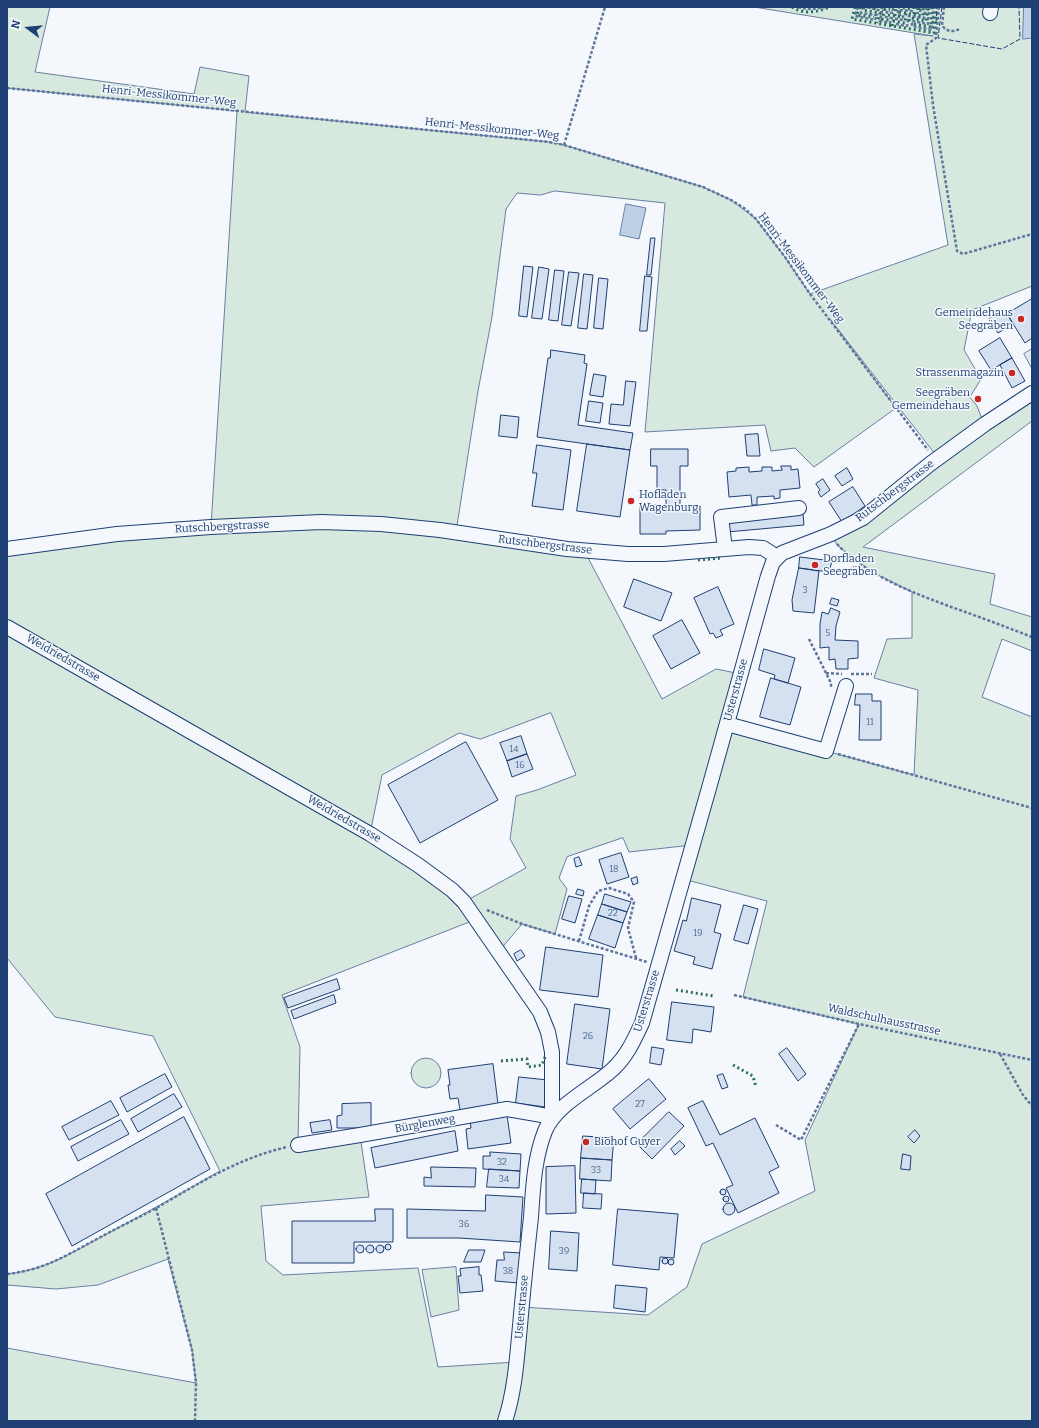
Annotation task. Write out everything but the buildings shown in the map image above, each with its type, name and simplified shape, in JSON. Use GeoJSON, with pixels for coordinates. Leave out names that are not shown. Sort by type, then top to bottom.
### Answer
{"type":"FeatureCollection","features":[{"type":"Feature","properties":{"kind":"street","name":"Rutschbergstrasse"},"geometry":{"type":"LineString","coordinates":[[7,549],[118,534],[211,526],[321,522],[381,524],[440,530],[566,549],[628,554],[664,554],[756,548],[768,551],[777,557],[789,549],[831,534],[863,518],[984,424],[1032,393]]}},
{"type":"Feature","properties":{"kind":"street"},"geometry":{"type":"LineString","coordinates":[[726,549],[721,517],[799,508]]}},
{"type":"Feature","properties":{"kind":"street","name":"Usterstrasse"},"geometry":{"type":"LineString","coordinates":[[505,1421],[512,1396],[516,1369],[536,1164],[540,1148],[552,1118],[613,1069],[625,1056],[642,1023],[768,576],[773,562],[777,557]]}},
{"type":"Feature","properties":{"kind":"street","name":"Weidriedstrasse"},"geometry":{"type":"LineString","coordinates":[[7,627],[370,834],[418,865],[452,890],[464,902],[477,919],[540,1012],[548,1032],[552,1052],[552,1118]]}},
{"type":"Feature","properties":{"kind":"street"},"geometry":{"type":"LineString","coordinates":[[727,724],[826,751],[846,686]]}},
{"type":"Feature","properties":{"kind":"street","name":"Bürglenweg"},"geometry":{"type":"LineString","coordinates":[[298,1145],[360,1136],[507,1110],[542,1115],[552,1118]]}},
{"type":"Feature","properties":{"kind":"path"},"geometry":{"type":"LineString","coordinates":[[564,144],[605,7]]}},
{"type":"Feature","properties":{"kind":"path"},"geometry":{"type":"LineString","coordinates":[[798,7],[812,9],[825,7]]}},
{"type":"Feature","properties":{"kind":"path"},"geometry":{"type":"LineString","coordinates":[[858,7],[856,16],[875,20],[877,15],[861,13],[863,7]]}},
{"type":"Feature","properties":{"kind":"path"},"geometry":{"type":"LineString","coordinates":[[867,7],[882,11],[880,21],[890,23],[891,18]]}},
{"type":"Feature","properties":{"kind":"path"},"geometry":{"type":"LineString","coordinates":[[888,7],[893,8],[893,13],[887,12],[886,17],[903,20],[903,15],[898,14],[898,10],[912,12],[912,7]]}},
{"type":"Feature","properties":{"kind":"path"},"geometry":{"type":"LineString","coordinates":[[917,7],[917,13],[920,13],[921,7]]}},
{"type":"Feature","properties":{"kind":"path"},"geometry":{"type":"LineString","coordinates":[[896,24],[908,26],[909,16],[924,18],[926,7]]}},
{"type":"Feature","properties":{"kind":"path"},"geometry":{"type":"LineString","coordinates":[[929,7],[928,24],[912,22],[912,26],[932,30],[934,7]]}},
{"type":"Feature","properties":{"kind":"path"},"geometry":{"type":"LineString","coordinates":[[939,7],[936,38],[926,45],[933,106],[957,251],[963,254],[1032,234]]}},
{"type":"Feature","properties":{"kind":"path"},"geometry":{"type":"LineString","coordinates":[[944,7],[942,26],[947,31],[953,32],[960,29]]}},
{"type":"Feature","properties":{"kind":"path","name":"Henri-Messikommer-Weg"},"geometry":{"type":"LineString","coordinates":[[7,88],[550,142],[564,144],[703,186],[744,208],[756,219],[786,257],[810,294],[936,460]]}},
{"type":"Feature","properties":{"kind":"path"},"geometry":{"type":"LineString","coordinates":[[831,534],[837,545],[855,560],[880,576],[912,592],[1032,637]]}},
{"type":"Feature","properties":{"kind":"path"},"geometry":{"type":"LineString","coordinates":[[809,639],[831,683],[830,691]]}},
{"type":"Feature","properties":{"kind":"path"},"geometry":{"type":"LineString","coordinates":[[826,751],[1032,808]]}},
{"type":"Feature","properties":{"kind":"path"},"geometry":{"type":"LineString","coordinates":[[579,941],[589,906],[598,891],[609,888],[628,894],[634,902],[628,928],[636,958]]}},
{"type":"Feature","properties":{"kind":"path"},"geometry":{"type":"LineString","coordinates":[[486,910],[522,924],[658,965]]}},
{"type":"Feature","properties":{"kind":"path","name":"Waldschulhausstrasse"},"geometry":{"type":"LineString","coordinates":[[734,995],[859,1024],[1032,1060]]}},
{"type":"Feature","properties":{"kind":"path"},"geometry":{"type":"LineString","coordinates":[[776,1124],[801,1140],[859,1024]]}},
{"type":"Feature","properties":{"kind":"path"},"geometry":{"type":"LineString","coordinates":[[1000,1053],[1023,1095],[1032,1106]]}},
{"type":"Feature","properties":{"kind":"path"},"geometry":{"type":"LineString","coordinates":[[7,1274],[24,1272],[49,1264],[156,1208],[227,1168],[260,1155],[298,1145]]}},
{"type":"Feature","properties":{"kind":"path"},"geometry":{"type":"LineString","coordinates":[[156,1208],[192,1350],[196,1383],[195,1421]]}},
{"type":"Feature","properties":{"kind":"shaded area"},"geometry":{"type":"Polygon","coordinates":[[[7,7],[50,7],[35,72],[194,94],[200,67],[249,76],[245,112],[550,142],[564,145],[703,187],[731,200],[756,219],[785,257],[810,294],[948,245],[914,34],[933,36],[754,7],[1032,7],[1032,286],[972,310],[964,350],[981,379],[970,397],[977,406],[984,424],[1032,393],[1032,421],[863,547],[995,574],[990,604],[1032,617],[1032,651],[1002,639],[982,697],[1032,717],[1032,1421],[7,1421],[7,1348],[196,1383],[192,1350],[168,1259],[98,1285],[56,1289],[7,1285],[7,1274],[34,1269],[58,1260],[220,1171],[153,1036],[55,1017],[7,958],[7,549],[211,526],[237,111],[7,88],[7,7]],[[555,191],[540,195],[517,193],[506,209],[492,317],[478,391],[456,532],[584,550],[662,699],[716,669],[741,674],[727,724],[914,775],[918,690],[874,678],[887,639],[912,638],[912,592],[880,576],[855,560],[837,545],[831,534],[863,518],[935,454],[830,319],[896,408],[814,467],[795,448],[771,451],[765,425],[645,432],[665,203],[555,191]],[[551,713],[480,739],[459,733],[382,775],[370,834],[464,902],[526,868],[510,839],[516,796],[537,790],[576,775],[551,713]],[[623,838],[567,857],[559,878],[567,889],[555,934],[522,924],[499,951],[477,919],[282,995],[300,1047],[298,1145],[360,1135],[369,1197],[261,1206],[266,1261],[283,1275],[418,1268],[438,1367],[516,1362],[522,1307],[648,1315],[687,1287],[702,1244],[815,1191],[805,1140],[859,1024],[743,997],[767,901],[683,879],[692,845],[629,852],[623,838]]]}},
{"type":"Feature","properties":{"kind":"shaded area","name":"Gemeindehaus Seegräben"},"geometry":{"type":"Polygon","coordinates":[[[1032,349],[1032,369],[1024,354],[1032,349]]]}},
{"type":"Feature","properties":{"kind":"shaded area"},"geometry":{"type":"Polygon","coordinates":[[[426,1058],[437,1062],[441,1073],[437,1084],[426,1088],[415,1084],[411,1073],[415,1062],[426,1058]]]}},
{"type":"Feature","properties":{"kind":"shaded area"},"geometry":{"type":"Polygon","coordinates":[[[456,1267],[459,1310],[431,1317],[422,1270],[456,1267]]]}},
{"type":"Feature","properties":{"kind":"water"},"geometry":{"type":"Polygon","coordinates":[[[1024,7],[1032,7],[1032,38],[1023,39],[1024,7]]]}},
{"type":"Feature","properties":{"kind":"water"},"geometry":{"type":"Polygon","coordinates":[[[626,204],[646,208],[639,239],[620,235],[626,204]]]}},
{"type":"Feature","properties":{"kind":"hedge"},"geometry":{"type":"LineString","coordinates":[[792,7],[806,12],[830,7]]}},
{"type":"Feature","properties":{"kind":"hedge"},"geometry":{"type":"LineString","coordinates":[[855,7],[852,19],[934,33],[936,7]]}},
{"type":"Feature","properties":{"kind":"hedge"},"geometry":{"type":"LineString","coordinates":[[860,7],[857,15],[874,17]]}},
{"type":"Feature","properties":{"kind":"hedge"},"geometry":{"type":"LineString","coordinates":[[864,7],[863,10],[880,13],[877,23]]}},
{"type":"Feature","properties":{"kind":"hedge"},"geometry":{"type":"LineString","coordinates":[[869,7],[876,9],[877,7]]}},
{"type":"Feature","properties":{"kind":"hedge"},"geometry":{"type":"LineString","coordinates":[[882,7],[881,9],[890,10]]}},
{"type":"Feature","properties":{"kind":"hedge"},"geometry":{"type":"LineString","coordinates":[[895,16],[896,7]]}},
{"type":"Feature","properties":{"kind":"hedge"},"geometry":{"type":"LineString","coordinates":[[898,7],[911,9],[911,7]]}},
{"type":"Feature","properties":{"kind":"hedge"},"geometry":{"type":"LineString","coordinates":[[914,7],[914,14]]}},
{"type":"Feature","properties":{"kind":"hedge"},"geometry":{"type":"LineString","coordinates":[[899,12],[923,16],[923,7]]}},
{"type":"Feature","properties":{"kind":"hedge"},"geometry":{"type":"LineString","coordinates":[[909,21],[910,18],[926,21],[928,7]]}},
{"type":"Feature","properties":{"kind":"hedge"},"geometry":{"type":"LineString","coordinates":[[914,24],[931,27],[932,7]]}},
{"type":"Feature","properties":{"kind":"hedge"},"geometry":{"type":"LineString","coordinates":[[885,9],[882,19],[889,20]]}},
{"type":"Feature","properties":{"kind":"hedge"},"geometry":{"type":"LineString","coordinates":[[892,26],[893,21],[905,23],[906,13]]}},
{"type":"Feature","properties":{"kind":"hedge"},"geometry":{"type":"LineString","coordinates":[[888,15],[901,17]]}},
{"type":"Feature","properties":{"kind":"hedge"},"geometry":{"type":"LineString","coordinates":[[698,560],[721,558]]}},
{"type":"Feature","properties":{"kind":"hedge"},"geometry":{"type":"LineString","coordinates":[[676,990],[714,996]]}},
{"type":"Feature","properties":{"kind":"hedge"},"geometry":{"type":"LineString","coordinates":[[501,1061],[527,1059],[528,1067],[542,1065],[545,1057]]}},
{"type":"Feature","properties":{"kind":"hedge"},"geometry":{"type":"LineString","coordinates":[[733,1065],[753,1076],[756,1087]]}},
{"type":"Feature","properties":{"kind":"fence"},"geometry":{"type":"LineString","coordinates":[[936,23],[937,7]]}},
{"type":"Feature","properties":{"kind":"fence"},"geometry":{"type":"LineString","coordinates":[[942,7],[938,38],[1002,49],[1020,39],[1019,7]]}},
{"type":"Feature","properties":{"kind":"place","name":"Gemeindehaus Seegräben"},"geometry":{"type":"Point","coordinates":[1021,319]}},
{"type":"Feature","properties":{"kind":"place","name":"Strassenmagazin"},"geometry":{"type":"Point","coordinates":[1012,373]}},
{"type":"Feature","properties":{"kind":"place","name":"Seegräben Gemeindehaus"},"geometry":{"type":"Point","coordinates":[978,399]}},
{"type":"Feature","properties":{"kind":"place","name":"Hofladen Wagenburg"},"geometry":{"type":"Point","coordinates":[631,501]}},
{"type":"Feature","properties":{"kind":"place","name":"Dorfladen Seegräben"},"geometry":{"type":"Point","coordinates":[815,565]}},
{"type":"Feature","properties":{"kind":"place","name":"Biohof Guyer"},"geometry":{"type":"Point","coordinates":[586,1142]}}]}
